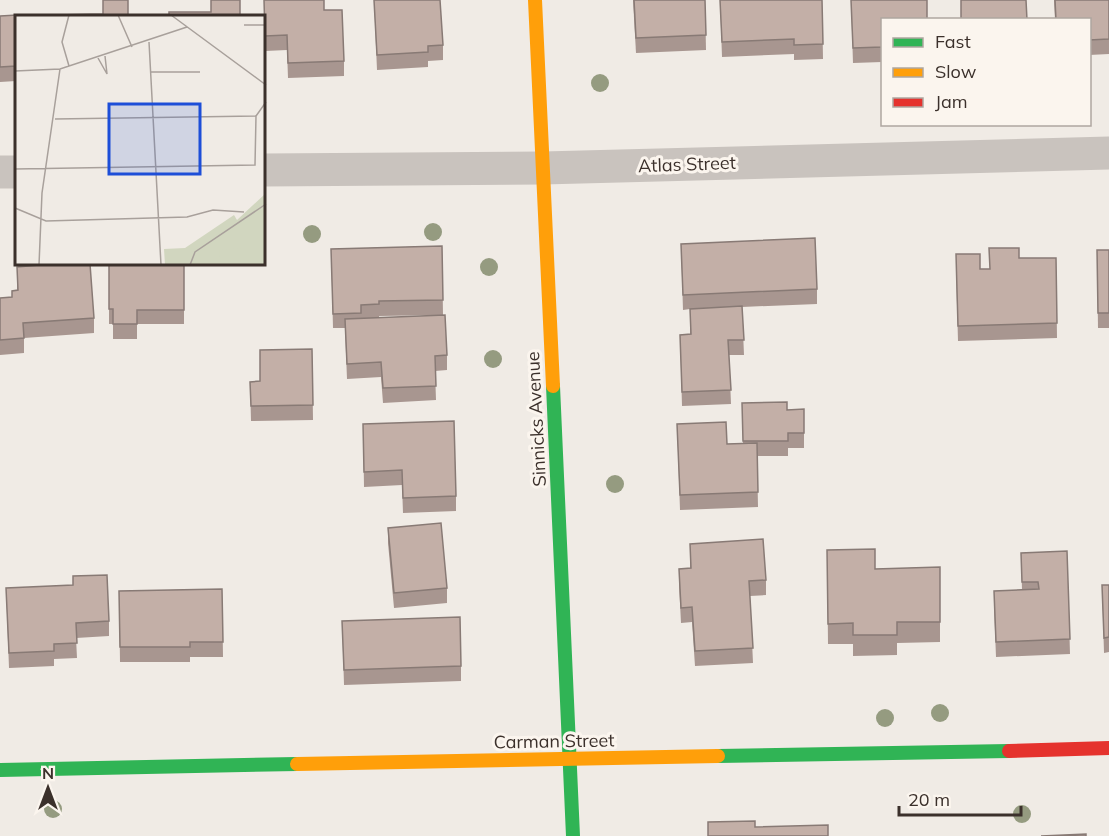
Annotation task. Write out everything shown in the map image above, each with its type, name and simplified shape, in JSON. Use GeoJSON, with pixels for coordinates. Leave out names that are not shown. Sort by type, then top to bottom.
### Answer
{"type":"FeatureCollection","features":[{"type":"Feature","properties":{"kind":"street","name":"Sinnicks Avenue"},"geometry":{"type":"LineString","coordinates":[[535,0],[573,836]]}},
{"type":"Feature","properties":{"kind":"street","name":"Atlas Street"},"geometry":{"type":"LineString","coordinates":[[266,170],[543,168],[1109,153]]}},
{"type":"Feature","properties":{"kind":"street","name":"Carman Street"},"geometry":{"type":"LineString","coordinates":[[0,770],[1109,748]]}},
{"type":"Feature","properties":{"kind":"building"},"geometry":{"type":"Polygon","coordinates":[[[103,0],[128,0],[128,15],[56,15],[103,14],[103,0]]]}},
{"type":"Feature","properties":{"kind":"building"},"geometry":{"type":"Polygon","coordinates":[[[211,0],[240,0],[240,15],[169,15],[169,12],[211,12],[211,0]]]}},
{"type":"Feature","properties":{"kind":"building"},"geometry":{"type":"Polygon","coordinates":[[[264,0],[324,0],[324,10],[342,10],[344,61],[288,63],[287,35],[266,36],[264,0]]]}},
{"type":"Feature","properties":{"kind":"building"},"geometry":{"type":"Polygon","coordinates":[[[374,0],[440,0],[443,45],[428,46],[428,52],[377,55],[374,0]]]}},
{"type":"Feature","properties":{"kind":"building"},"geometry":{"type":"Polygon","coordinates":[[[634,0],[705,0],[706,35],[636,38],[634,0]]]}},
{"type":"Feature","properties":{"kind":"building"},"geometry":{"type":"Polygon","coordinates":[[[720,0],[822,0],[823,44],[794,45],[794,39],[722,42],[720,0]]]}},
{"type":"Feature","properties":{"kind":"building"},"geometry":{"type":"Polygon","coordinates":[[[851,0],[927,0],[927,18],[881,18],[881,47],[853,48],[851,0]]]}},
{"type":"Feature","properties":{"kind":"building"},"geometry":{"type":"Polygon","coordinates":[[[961,0],[1026,0],[1027,18],[961,18],[961,0]]]}},
{"type":"Feature","properties":{"kind":"building"},"geometry":{"type":"Polygon","coordinates":[[[1055,0],[1109,0],[1109,39],[1091,40],[1091,18],[1056,18],[1055,0]]]}},
{"type":"Feature","properties":{"kind":"building"},"geometry":{"type":"Polygon","coordinates":[[[15,15],[15,66],[0,67],[0,16],[15,15]]]}},
{"type":"Feature","properties":{"kind":"building"},"geometry":{"type":"Polygon","coordinates":[[[815,238],[817,289],[683,295],[681,244],[815,238]]]}},
{"type":"Feature","properties":{"kind":"building"},"geometry":{"type":"Polygon","coordinates":[[[442,246],[443,300],[379,301],[379,304],[361,305],[361,313],[333,314],[331,249],[442,246]]]}},
{"type":"Feature","properties":{"kind":"building"},"geometry":{"type":"Polygon","coordinates":[[[989,248],[1019,248],[1019,258],[1056,258],[1057,323],[958,326],[956,254],[980,254],[980,269],[990,269],[989,248]]]}},
{"type":"Feature","properties":{"kind":"building"},"geometry":{"type":"Polygon","coordinates":[[[1097,250],[1109,250],[1109,313],[1098,313],[1097,250]]]}},
{"type":"Feature","properties":{"kind":"building"},"geometry":{"type":"Polygon","coordinates":[[[90,266],[94,318],[23,323],[24,338],[0,340],[0,298],[12,297],[12,291],[18,290],[17,267],[90,266]]]}},
{"type":"Feature","properties":{"kind":"building"},"geometry":{"type":"Polygon","coordinates":[[[109,266],[184,266],[184,310],[137,310],[137,324],[113,324],[113,309],[109,309],[109,266]]]}},
{"type":"Feature","properties":{"kind":"building"},"geometry":{"type":"Polygon","coordinates":[[[742,306],[744,340],[728,340],[731,390],[682,392],[680,335],[691,334],[690,309],[742,306]]]}},
{"type":"Feature","properties":{"kind":"building"},"geometry":{"type":"Polygon","coordinates":[[[445,315],[447,355],[435,356],[436,386],[383,388],[381,362],[347,364],[345,319],[445,315]]]}},
{"type":"Feature","properties":{"kind":"building"},"geometry":{"type":"Polygon","coordinates":[[[312,349],[313,405],[251,406],[250,382],[260,381],[260,350],[312,349]]]}},
{"type":"Feature","properties":{"kind":"building"},"geometry":{"type":"Polygon","coordinates":[[[787,402],[787,410],[804,409],[804,433],[788,433],[788,441],[743,441],[742,403],[787,402]]]}},
{"type":"Feature","properties":{"kind":"building"},"geometry":{"type":"Polygon","coordinates":[[[454,421],[456,496],[403,498],[402,470],[364,472],[363,424],[454,421]]]}},
{"type":"Feature","properties":{"kind":"building"},"geometry":{"type":"Polygon","coordinates":[[[726,422],[727,444],[757,443],[758,492],[680,495],[677,424],[726,422]]]}},
{"type":"Feature","properties":{"kind":"building"},"geometry":{"type":"Polygon","coordinates":[[[441,523],[447,588],[394,593],[388,528],[441,523]]]}},
{"type":"Feature","properties":{"kind":"building"},"geometry":{"type":"Polygon","coordinates":[[[763,539],[766,580],[749,581],[753,648],[695,651],[692,607],[681,608],[679,569],[691,568],[690,544],[763,539]]]}},
{"type":"Feature","properties":{"kind":"building"},"geometry":{"type":"Polygon","coordinates":[[[875,549],[875,569],[940,567],[940,622],[897,622],[897,635],[853,635],[853,623],[828,624],[827,550],[875,549]]]}},
{"type":"Feature","properties":{"kind":"building"},"geometry":{"type":"Polygon","coordinates":[[[1067,551],[1070,639],[996,642],[994,591],[1039,589],[1038,582],[1022,582],[1021,553],[1067,551]]]}},
{"type":"Feature","properties":{"kind":"building"},"geometry":{"type":"Polygon","coordinates":[[[107,575],[109,621],[76,623],[77,643],[54,644],[54,651],[9,653],[6,588],[73,585],[73,576],[107,575]]]}},
{"type":"Feature","properties":{"kind":"building"},"geometry":{"type":"Polygon","coordinates":[[[1102,585],[1109,585],[1109,637],[1104,638],[1102,585]]]}},
{"type":"Feature","properties":{"kind":"building"},"geometry":{"type":"Polygon","coordinates":[[[222,589],[223,642],[190,642],[190,647],[120,647],[119,591],[222,589]]]}},
{"type":"Feature","properties":{"kind":"building"},"geometry":{"type":"Polygon","coordinates":[[[460,617],[461,666],[344,670],[342,621],[460,617]]]}},
{"type":"Feature","properties":{"kind":"building"},"geometry":{"type":"Polygon","coordinates":[[[755,821],[755,827],[828,825],[828,836],[708,836],[708,822],[755,821]]]}},
{"type":"Feature","properties":{"kind":"building"},"geometry":{"type":"Polygon","coordinates":[[[1086,834],[1086,836],[1041,836],[1086,834]]]}},
{"type":"Feature","properties":{"kind":"traffic: fast"},"geometry":{"type":"LineString","coordinates":[[553,386],[573,836]]}},
{"type":"Feature","properties":{"kind":"traffic: fast"},"geometry":{"type":"LineString","coordinates":[[718,756],[1009,751]]}},
{"type":"Feature","properties":{"kind":"traffic: fast"},"geometry":{"type":"LineString","coordinates":[[0,770],[297,764]]}},
{"type":"Feature","properties":{"kind":"traffic: slow"},"geometry":{"type":"LineString","coordinates":[[535,0],[553,386]]}},
{"type":"Feature","properties":{"kind":"traffic: slow"},"geometry":{"type":"LineString","coordinates":[[297,764],[718,756]]}},
{"type":"Feature","properties":{"kind":"traffic: jam"},"geometry":{"type":"LineString","coordinates":[[1009,751],[1109,748]]}}]}
